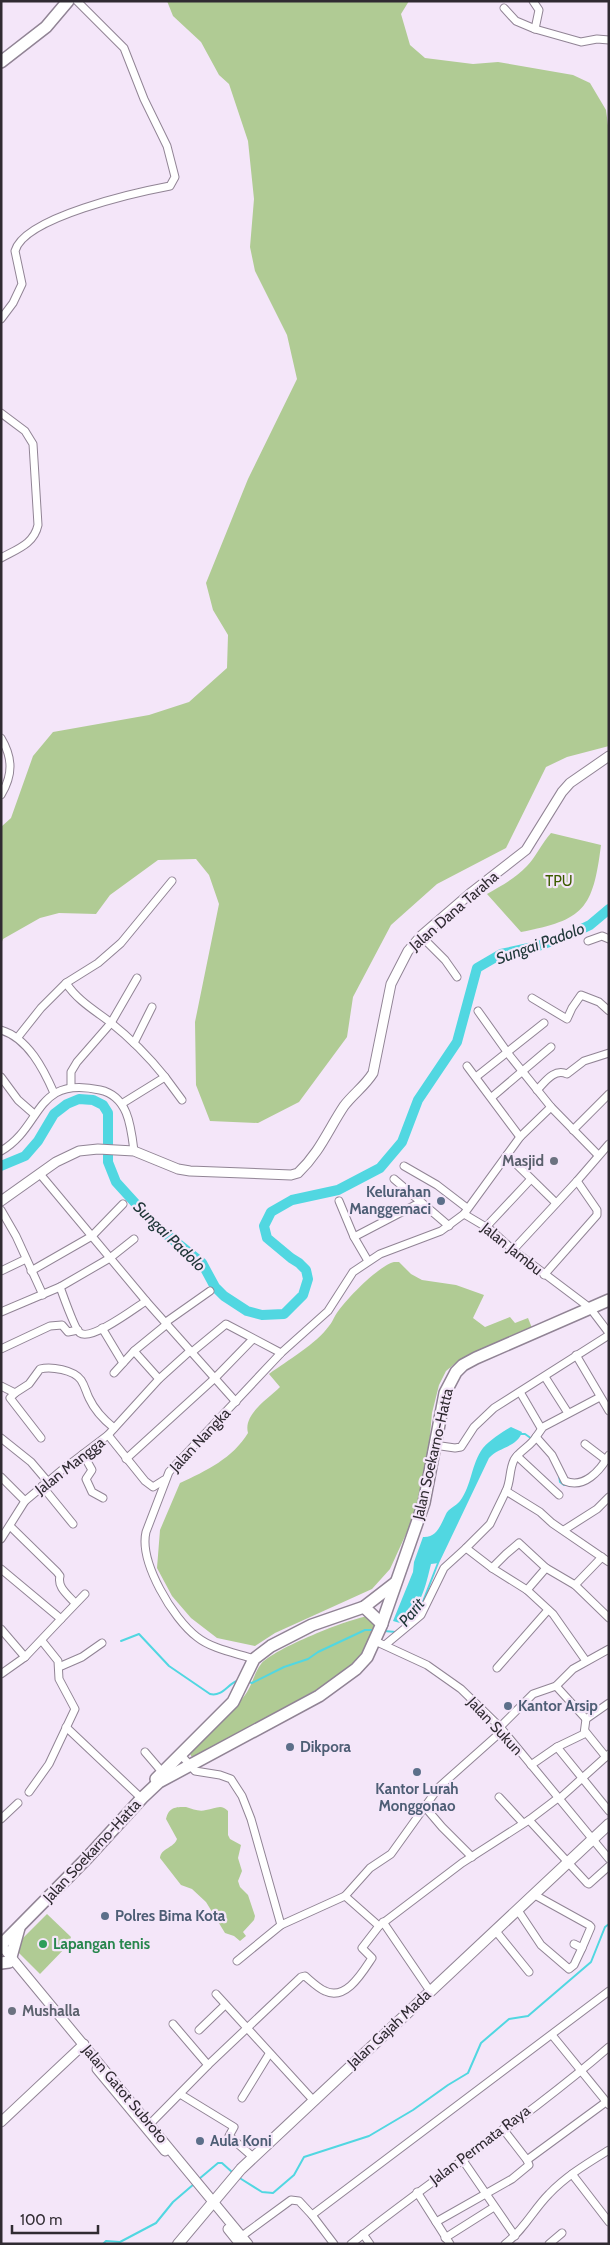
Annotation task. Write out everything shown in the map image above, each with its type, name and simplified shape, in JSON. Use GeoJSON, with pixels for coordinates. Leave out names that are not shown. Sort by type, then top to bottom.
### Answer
{"type":"FeatureCollection","features":[{"type":"Feature","properties":{"kind":"highway"},"geometry":{"type":"LineString","coordinates":[[1,62],[46,27],[68,1]]}},
{"type":"Feature","properties":{"kind":"highway","name":"Jalan Soekarno-Hatta"},"geometry":{"type":"LineString","coordinates":[[1,1945],[159,1782],[319,1696],[356,1669],[380,1635],[395,1583],[424,1503],[444,1393],[452,1377],[463,1365],[609,1300]]}},
{"type":"Feature","properties":{"kind":"highway","name":"Jalan Soekarno-Hatta"},"geometry":{"type":"LineString","coordinates":[[86,1857],[139,1796],[233,1702],[254,1659],[271,1646],[312,1625],[364,1607],[395,1583]]}},
{"type":"Feature","properties":{"kind":"highway"},"geometry":{"type":"LineString","coordinates":[[364,1607],[380,1635]]}},
{"type":"Feature","properties":{"kind":"highway"},"geometry":{"type":"LineString","coordinates":[[1,1930],[18,1927]]}},
{"type":"Feature","properties":{"kind":"highway"},"geometry":{"type":"LineString","coordinates":[[6,1959],[18,1927]]}},
{"type":"Feature","properties":{"kind":"highway","name":"Jalan Soekarno-Hatta"},"geometry":{"type":"LineString","coordinates":[[1,1939],[18,1927]]}},
{"type":"Feature","properties":{"kind":"main road","name":"Jalan Gajah Mada"},"geometry":{"type":"LineString","coordinates":[[178,2244],[211,2203],[253,2157],[609,1824]]}},
{"type":"Feature","properties":{"kind":"street"},"geometry":{"type":"LineString","coordinates":[[1,319],[21,290],[22,278],[15,251],[21,240],[47,224],[77,210],[138,192],[170,186],[175,177],[167,146],[144,99],[124,48],[77,1]]}},
{"type":"Feature","properties":{"kind":"street"},"geometry":{"type":"LineString","coordinates":[[533,1],[539,10],[535,29]]}},
{"type":"Feature","properties":{"kind":"street"},"geometry":{"type":"LineString","coordinates":[[504,8],[516,21],[535,29],[581,42],[597,39],[609,40]]}},
{"type":"Feature","properties":{"kind":"street"},"geometry":{"type":"LineString","coordinates":[[1,413],[25,431],[33,444],[38,525],[32,540],[1,558]]}},
{"type":"Feature","properties":{"kind":"street"},"geometry":{"type":"LineString","coordinates":[[1,738],[12,764],[10,778],[1,795]]}},
{"type":"Feature","properties":{"kind":"street","name":"Jalan Dana Taraha"},"geometry":{"type":"LineString","coordinates":[[130,1150],[178,1170],[292,1175],[298,1173],[328,1135],[346,1104],[369,1080],[373,1073],[391,984],[408,951],[421,936],[472,892],[526,850],[562,792],[578,777],[609,756]]}},
{"type":"Feature","properties":{"kind":"street"},"geometry":{"type":"LineString","coordinates":[[18,1037],[41,1008],[66,983],[102,960],[121,943],[172,881]]}},
{"type":"Feature","properties":{"kind":"street"},"geometry":{"type":"LineString","coordinates":[[421,936],[445,960],[457,977]]}},
{"type":"Feature","properties":{"kind":"street"},"geometry":{"type":"LineString","coordinates":[[588,941],[602,936],[609,939]]}},
{"type":"Feature","properties":{"kind":"street"},"geometry":{"type":"LineString","coordinates":[[71,1087],[71,1072],[77,1062],[111,1023],[137,978]]}},
{"type":"Feature","properties":{"kind":"street"},"geometry":{"type":"LineString","coordinates":[[66,983],[78,999],[111,1023],[134,1043],[182,1100]]}},
{"type":"Feature","properties":{"kind":"street"},"geometry":{"type":"LineString","coordinates":[[532,998],[567,1019],[572,1008],[582,995],[599,1002],[609,1011]]}},
{"type":"Feature","properties":{"kind":"street"},"geometry":{"type":"LineString","coordinates":[[134,1043],[152,1007]]}},
{"type":"Feature","properties":{"kind":"street"},"geometry":{"type":"LineString","coordinates":[[478,1011],[508,1054],[551,1107],[598,1155]]}},
{"type":"Feature","properties":{"kind":"street"},"geometry":{"type":"LineString","coordinates":[[476,1077],[508,1054],[544,1023]]}},
{"type":"Feature","properties":{"kind":"street"},"geometry":{"type":"LineString","coordinates":[[1,1030],[18,1037],[45,1070],[54,1094]]}},
{"type":"Feature","properties":{"kind":"street"},"geometry":{"type":"LineString","coordinates":[[492,1097],[523,1073],[551,1047]]}},
{"type":"Feature","properties":{"kind":"street"},"geometry":{"type":"LineString","coordinates":[[537,1090],[555,1073],[561,1071],[567,1074],[584,1061],[609,1053]]}},
{"type":"Feature","properties":{"kind":"street"},"geometry":{"type":"LineString","coordinates":[[467,1066],[520,1137]]}},
{"type":"Feature","properties":{"kind":"street"},"geometry":{"type":"LineString","coordinates":[[1,1077],[18,1100],[34,1114]]}},
{"type":"Feature","properties":{"kind":"street"},"geometry":{"type":"LineString","coordinates":[[123,1103],[165,1078]]}},
{"type":"Feature","properties":{"kind":"street"},"geometry":{"type":"LineString","coordinates":[[1,1151],[22,1133],[34,1114],[54,1094],[71,1087],[99,1089],[110,1093],[123,1103],[132,1131],[130,1150],[98,1149],[69,1154],[1,1201]]}},
{"type":"Feature","properties":{"kind":"street"},"geometry":{"type":"LineString","coordinates":[[573,1130],[609,1094]]}},
{"type":"Feature","properties":{"kind":"street"},"geometry":{"type":"LineString","coordinates":[[394,1179],[449,1226],[465,1211],[520,1137],[551,1107]]}},
{"type":"Feature","properties":{"kind":"street"},"geometry":{"type":"LineString","coordinates":[[513,1250],[609,1144]]}},
{"type":"Feature","properties":{"kind":"street"},"geometry":{"type":"LineString","coordinates":[[507,1155],[556,1203]]}},
{"type":"Feature","properties":{"kind":"street","name":"Jalan Jambu"},"geometry":{"type":"LineString","coordinates":[[404,1166],[437,1185],[465,1211],[486,1226],[544,1275],[590,1308],[609,1334]]}},
{"type":"Feature","properties":{"kind":"street","name":"Jalan Nangka"},"geometry":{"type":"LineString","coordinates":[[40,1174],[146,1301],[236,1402]]}},
{"type":"Feature","properties":{"kind":"street"},"geometry":{"type":"LineString","coordinates":[[486,1226],[532,1179]]}},
{"type":"Feature","properties":{"kind":"street"},"geometry":{"type":"LineString","coordinates":[[544,1275],[597,1216],[597,1210],[577,1181]]}},
{"type":"Feature","properties":{"kind":"street"},"geometry":{"type":"LineString","coordinates":[[339,1201],[354,1237],[368,1261]]}},
{"type":"Feature","properties":{"kind":"street"},"geometry":{"type":"LineString","coordinates":[[354,1237],[421,1202]]}},
{"type":"Feature","properties":{"kind":"street"},"geometry":{"type":"LineString","coordinates":[[31,1270],[92,1236],[122,1204]]}},
{"type":"Feature","properties":{"kind":"street"},"geometry":{"type":"LineString","coordinates":[[1,1210],[16,1236],[43,1294]]}},
{"type":"Feature","properties":{"kind":"street","name":"Jalan Nangka"},"geometry":{"type":"LineString","coordinates":[[254,1659],[222,1649],[196,1637],[180,1619],[152,1572],[145,1552],[144,1540],[165,1480],[182,1456],[236,1402],[281,1353],[328,1311],[353,1272],[368,1261],[393,1248],[432,1235],[449,1226]]}},
{"type":"Feature","properties":{"kind":"street"},"geometry":{"type":"LineString","coordinates":[[1,1312],[60,1286],[110,1258],[134,1239]]}},
{"type":"Feature","properties":{"kind":"street"},"geometry":{"type":"LineString","coordinates":[[1,1270],[26,1259]]}},
{"type":"Feature","properties":{"kind":"street"},"geometry":{"type":"LineString","coordinates":[[60,1286],[81,1334],[91,1334],[146,1301]]}},
{"type":"Feature","properties":{"kind":"street"},"geometry":{"type":"LineString","coordinates":[[114,1373],[134,1351],[166,1323],[210,1291]]}},
{"type":"Feature","properties":{"kind":"street"},"geometry":{"type":"LineString","coordinates":[[108,1435],[158,1379],[226,1324],[281,1353]]}},
{"type":"Feature","properties":{"kind":"street"},"geometry":{"type":"LineString","coordinates":[[1,1349],[50,1326],[62,1325],[68,1332],[78,1330]]}},
{"type":"Feature","properties":{"kind":"street"},"geometry":{"type":"LineString","coordinates":[[102,1328],[123,1363]]}},
{"type":"Feature","properties":{"kind":"street"},"geometry":{"type":"LineString","coordinates":[[434,1445],[455,1448],[461,1446],[486,1414],[609,1334]]}},
{"type":"Feature","properties":{"kind":"street"},"geometry":{"type":"LineString","coordinates":[[126,1458],[216,1378],[253,1338]]}},
{"type":"Feature","properties":{"kind":"street"},"geometry":{"type":"LineString","coordinates":[[134,1351],[158,1379]]}},
{"type":"Feature","properties":{"kind":"street"},"geometry":{"type":"LineString","coordinates":[[576,1355],[609,1411]]}},
{"type":"Feature","properties":{"kind":"street"},"geometry":{"type":"LineString","coordinates":[[41,1438],[10,1398],[29,1384],[40,1369],[50,1368],[67,1372],[80,1379],[97,1412],[102,1419],[114,1428]]}},
{"type":"Feature","properties":{"kind":"street"},"geometry":{"type":"LineString","coordinates":[[545,1377],[568,1413]]}},
{"type":"Feature","properties":{"kind":"street"},"geometry":{"type":"LineString","coordinates":[[1,1386],[15,1393]]}},
{"type":"Feature","properties":{"kind":"street"},"geometry":{"type":"LineString","coordinates":[[520,1392],[541,1428]]}},
{"type":"Feature","properties":{"kind":"street"},"geometry":{"type":"LineString","coordinates":[[380,1635],[421,1615],[444,1568],[490,1524],[510,1480],[510,1468],[517,1456],[536,1437],[541,1428],[600,1397]]}},
{"type":"Feature","properties":{"kind":"street","name":"Jalan Mangga"},"geometry":{"type":"LineString","coordinates":[[1,1539],[25,1502],[108,1435],[153,1487],[165,1480]]}},
{"type":"Feature","properties":{"kind":"street"},"geometry":{"type":"LineString","coordinates":[[536,1437],[552,1455],[565,1481],[572,1484],[586,1481],[608,1458],[584,1444]]}},
{"type":"Feature","properties":{"kind":"street"},"geometry":{"type":"LineString","coordinates":[[1,1438],[31,1462],[73,1524]]}},
{"type":"Feature","properties":{"kind":"street"},"geometry":{"type":"LineString","coordinates":[[83,1454],[92,1470],[86,1479],[89,1488],[103,1498]]}},
{"type":"Feature","properties":{"kind":"street"},"geometry":{"type":"LineString","coordinates":[[517,1456],[559,1495]]}},
{"type":"Feature","properties":{"kind":"street"},"geometry":{"type":"LineString","coordinates":[[1,1477],[25,1502]]}},
{"type":"Feature","properties":{"kind":"street"},"geometry":{"type":"LineString","coordinates":[[506,1491],[607,1559],[575,1586]]}},
{"type":"Feature","properties":{"kind":"street"},"geometry":{"type":"LineString","coordinates":[[564,1530],[598,1509],[609,1497]]}},
{"type":"Feature","properties":{"kind":"street"},"geometry":{"type":"LineString","coordinates":[[10,1526],[58,1572],[60,1586],[75,1603]]}},
{"type":"Feature","properties":{"kind":"street"},"geometry":{"type":"LineString","coordinates":[[492,1568],[518,1543],[546,1568],[575,1586],[609,1618]]}},
{"type":"Feature","properties":{"kind":"street"},"geometry":{"type":"LineString","coordinates":[[466,1548],[492,1568],[527,1590],[548,1610],[586,1661]]}},
{"type":"Feature","properties":{"kind":"street"},"geometry":{"type":"LineString","coordinates":[[527,1590],[546,1568]]}},
{"type":"Feature","properties":{"kind":"street"},"geometry":{"type":"LineString","coordinates":[[1,1569],[61,1619]]}},
{"type":"Feature","properties":{"kind":"street"},"geometry":{"type":"LineString","coordinates":[[1,1674],[25,1657],[42,1641],[85,1594]]}},
{"type":"Feature","properties":{"kind":"street"},"geometry":{"type":"LineString","coordinates":[[497,1668],[548,1610]]}},
{"type":"Feature","properties":{"kind":"street"},"geometry":{"type":"LineString","coordinates":[[1,1629],[25,1657]]}},
{"type":"Feature","properties":{"kind":"street","name":"Jalan Sukun"},"geometry":{"type":"LineString","coordinates":[[380,1635],[440,1673],[461,1690],[501,1729],[609,1859]]}},
{"type":"Feature","properties":{"kind":"street"},"geometry":{"type":"LineString","coordinates":[[29,1792],[49,1764],[75,1709],[59,1680],[59,1667],[56,1656],[42,1641]]}},
{"type":"Feature","properties":{"kind":"street"},"geometry":{"type":"LineString","coordinates":[[59,1667],[82,1657],[102,1643]]}},
{"type":"Feature","properties":{"kind":"street"},"geometry":{"type":"LineString","coordinates":[[237,1961],[281,1925],[345,1896],[370,1868],[391,1854],[439,1787],[501,1729],[533,1694],[556,1686],[573,1669],[609,1649]]}},
{"type":"Feature","properties":{"kind":"street"},"geometry":{"type":"LineString","coordinates":[[531,1765],[557,1747],[584,1734],[585,1731],[586,1719],[556,1686]]}},
{"type":"Feature","properties":{"kind":"street"},"geometry":{"type":"LineString","coordinates":[[586,1719],[609,1703]]}},
{"type":"Feature","properties":{"kind":"street"},"geometry":{"type":"LineString","coordinates":[[66,1727],[139,1796]]}},
{"type":"Feature","properties":{"kind":"street"},"geometry":{"type":"LineString","coordinates":[[148,2126],[246,2028],[303,1976],[325,1991],[336,1993],[346,1990],[372,1958],[362,1948],[381,1924],[472,1857],[526,1822],[558,1798],[607,1755],[585,1731]]}},
{"type":"Feature","properties":{"kind":"street"},"geometry":{"type":"LineString","coordinates":[[557,1747],[609,1811]]}},
{"type":"Feature","properties":{"kind":"street"},"geometry":{"type":"LineString","coordinates":[[145,1752],[163,1773]]}},
{"type":"Feature","properties":{"kind":"street"},"geometry":{"type":"LineString","coordinates":[[182,1755],[196,1771],[231,1779],[242,1796],[251,1819],[281,1925]]}},
{"type":"Feature","properties":{"kind":"street"},"geometry":{"type":"LineString","coordinates":[[499,1797],[588,1884],[609,1866]]}},
{"type":"Feature","properties":{"kind":"street"},"geometry":{"type":"LineString","coordinates":[[1,1819],[18,1803]]}},
{"type":"Feature","properties":{"kind":"street"},"geometry":{"type":"LineString","coordinates":[[425,1807],[472,1857]]}},
{"type":"Feature","properties":{"kind":"street"},"geometry":{"type":"LineString","coordinates":[[517,1909],[541,1945],[569,1968],[574,1965],[591,1927],[533,1894]]}},
{"type":"Feature","properties":{"kind":"street"},"geometry":{"type":"LineString","coordinates":[[345,1896],[381,1924],[430,1991]]}},
{"type":"Feature","properties":{"kind":"street"},"geometry":{"type":"LineString","coordinates":[[495,1930],[530,1972]]}},
{"type":"Feature","properties":{"kind":"street"},"geometry":{"type":"LineString","coordinates":[[574,1944],[582,1948]]}},
{"type":"Feature","properties":{"kind":"street","name":"Jalan Gatot Subroto"},"geometry":{"type":"LineString","coordinates":[[1,1945],[6,1959],[82,2046],[198,2188],[244,2241]]}},
{"type":"Feature","properties":{"kind":"street"},"geometry":{"type":"LineString","coordinates":[[312,2215],[609,1991]]}},
{"type":"Feature","properties":{"kind":"street"},"geometry":{"type":"LineString","coordinates":[[216,1994],[313,2100]]}},
{"type":"Feature","properties":{"kind":"street"},"geometry":{"type":"LineString","coordinates":[[199,2030],[225,2005]]}},
{"type":"Feature","properties":{"kind":"street"},"geometry":{"type":"LineString","coordinates":[[174,2024],[208,2065]]}},
{"type":"Feature","properties":{"kind":"street"},"geometry":{"type":"LineString","coordinates":[[527,2160],[608,2103],[552,2035]]}},
{"type":"Feature","properties":{"kind":"street"},"geometry":{"type":"LineString","coordinates":[[1,2122],[82,2046]]}},
{"type":"Feature","properties":{"kind":"street","name":"Jalan Permata Raya"},"geometry":{"type":"LineString","coordinates":[[351,2244],[417,2192],[581,2071],[609,2047]]}},
{"type":"Feature","properties":{"kind":"street"},"geometry":{"type":"LineString","coordinates":[[242,2098],[269,2054]]}},
{"type":"Feature","properties":{"kind":"street"},"geometry":{"type":"LineString","coordinates":[[180,2094],[234,2126],[229,2136],[253,2157]]}},
{"type":"Feature","properties":{"kind":"street"},"geometry":{"type":"LineString","coordinates":[[436,2222],[512,2179],[529,2165],[503,2129]]}},
{"type":"Feature","properties":{"kind":"street"},"geometry":{"type":"LineString","coordinates":[[505,2244],[515,2236],[549,2193],[572,2174],[609,2150]]}},
{"type":"Feature","properties":{"kind":"street"},"geometry":{"type":"LineString","coordinates":[[462,2159],[515,2236]]}},
{"type":"Feature","properties":{"kind":"street"},"geometry":{"type":"LineString","coordinates":[[572,2174],[609,2222]]}},
{"type":"Feature","properties":{"kind":"street"},"geometry":{"type":"LineString","coordinates":[[417,2192],[448,2241],[494,2207]]}},
{"type":"Feature","properties":{"kind":"street"},"geometry":{"type":"LineString","coordinates":[[244,2241],[291,2200],[299,2201],[334,2244]]}},
{"type":"Feature","properties":{"kind":"street"},"geometry":{"type":"LineString","coordinates":[[601,2212],[609,2207]]}},
{"type":"Feature","properties":{"kind":"street"},"geometry":{"type":"LineString","coordinates":[[548,2244],[562,2233]]}},
{"type":"Feature","properties":{"kind":"street"},"geometry":{"type":"LineString","coordinates":[[363,2234],[370,2244]]}},
{"type":"Feature","properties":{"kind":"green space"},"geometry":{"type":"Polygon","coordinates":[[[167,1],[409,1],[401,14],[410,45],[425,58],[473,64],[498,62],[573,75],[590,83],[606,110],[609,133],[609,746],[567,757],[546,767],[506,848],[437,884],[391,925],[353,997],[347,1037],[299,1102],[258,1123],[210,1121],[196,1085],[195,1022],[219,904],[209,875],[196,859],[158,860],[110,895],[96,914],[59,913],[40,918],[3,939],[1,944],[1,827],[11,818],[33,756],[53,732],[149,715],[189,702],[227,668],[228,635],[213,610],[206,583],[248,479],[297,379],[287,335],[255,271],[250,247],[254,199],[248,141],[229,84],[219,75],[201,42],[173,16],[167,1]]]}},
{"type":"Feature","properties":{"kind":"green space","name":"TPU"},"geometry":{"type":"Polygon","coordinates":[[[551,833],[601,845],[594,884],[582,908],[572,916],[559,922],[521,932],[487,894],[523,870],[551,833]]]}},
{"type":"Feature","properties":{"kind":"green space"},"geometry":{"type":"Polygon","coordinates":[[[394,1262],[399,1262],[411,1274],[422,1280],[456,1285],[484,1295],[473,1318],[485,1327],[510,1317],[515,1323],[528,1318],[532,1328],[458,1361],[446,1371],[439,1385],[432,1413],[426,1481],[417,1510],[390,1569],[372,1589],[275,1633],[255,1646],[217,1638],[191,1618],[172,1596],[157,1568],[160,1530],[180,1483],[218,1463],[235,1450],[248,1433],[247,1426],[253,1413],[280,1387],[269,1374],[317,1339],[362,1285],[379,1270],[394,1262]]]}},
{"type":"Feature","properties":{"kind":"green space"},"geometry":{"type":"Polygon","coordinates":[[[369,1616],[376,1622],[362,1654],[348,1672],[193,1759],[190,1754],[239,1702],[261,1664],[268,1658],[280,1650],[312,1635],[346,1622],[369,1616]]]}},
{"type":"Feature","properties":{"kind":"green space"},"geometry":{"type":"Polygon","coordinates":[[[186,1807],[201,1811],[223,1807],[228,1811],[228,1835],[230,1839],[241,1845],[238,1858],[242,1871],[238,1881],[240,1887],[248,1895],[255,1916],[254,1920],[243,1932],[246,1936],[240,1941],[234,1936],[225,1933],[206,1902],[192,1889],[181,1885],[160,1858],[163,1852],[177,1839],[166,1819],[167,1815],[173,1808],[186,1807]]]}},
{"type":"Feature","properties":{"kind":"green space","name":"Lapangan tenis"},"geometry":{"type":"Polygon","coordinates":[[[47,1914],[71,1937],[68,1945],[40,1974],[18,1952],[18,1943],[47,1914]]]}},
{"type":"Feature","properties":{"kind":"water"},"geometry":{"type":"Polygon","coordinates":[[[511,1427],[522,1432],[520,1437],[489,1458],[439,1563],[431,1564],[422,1596],[418,1603],[400,1623],[393,1621],[413,1572],[414,1562],[423,1537],[428,1537],[435,1533],[447,1512],[460,1501],[483,1448],[496,1436],[511,1427]]]}},
{"type":"Feature","properties":{"kind":"waterway","name":"Sungai Padolo"},"geometry":{"type":"LineString","coordinates":[[1,1166],[25,1156],[38,1141],[54,1114],[67,1104],[79,1099],[93,1100],[103,1105],[108,1113],[108,1162],[116,1182],[156,1226],[202,1263],[215,1287],[224,1296],[247,1311],[262,1315],[284,1314],[303,1295],[308,1279],[306,1270],[267,1238],[264,1226],[271,1212],[292,1200],[338,1190],[380,1168],[402,1142],[418,1100],[457,1042],[477,968],[501,954],[538,946],[569,935],[590,925],[609,909]]}},
{"type":"Feature","properties":{"kind":"waterway","name":"Parit"},"geometry":{"type":"LineString","coordinates":[[521,1434],[525,1434],[532,1439]]}},
{"type":"Feature","properties":{"kind":"waterway","name":"Parit"},"geometry":{"type":"LineString","coordinates":[[559,1475],[560,1482],[564,1485],[567,1484]]}},
{"type":"Feature","properties":{"kind":"waterway","name":"Parit"},"geometry":{"type":"LineString","coordinates":[[407,1622],[422,1604],[438,1563]]}},
{"type":"Feature","properties":{"kind":"waterway","name":"Parit"},"geometry":{"type":"LineString","coordinates":[[249,1682],[252,1683],[284,1667],[308,1659],[318,1652],[365,1630],[374,1630]]}},
{"type":"Feature","properties":{"kind":"waterway","name":"Parit"},"geometry":{"type":"LineString","coordinates":[[384,1631],[396,1632]]}},
{"type":"Feature","properties":{"kind":"waterway","name":"Parit"},"geometry":{"type":"LineString","coordinates":[[121,1641],[139,1634],[169,1666],[210,1694],[218,1694],[239,1680]]}},
{"type":"Feature","properties":{"kind":"waterway"},"geometry":{"type":"LineString","coordinates":[[238,2177],[262,2192],[273,2193],[294,2175],[304,2157],[369,2136],[413,2110],[468,2073],[481,2043],[509,2019],[528,2016],[591,1962],[605,1927],[609,1924]]}},
{"type":"Feature","properties":{"kind":"waterway"},"geometry":{"type":"LineString","coordinates":[[199,2179],[218,2163],[222,2163],[232,2172]]}},
{"type":"Feature","properties":{"kind":"waterway"},"geometry":{"type":"LineString","coordinates":[[103,2244],[106,2241],[120,2242],[156,2223],[173,2202],[194,2184]]}},
{"type":"Feature","properties":{"kind":"place","name":"Masjid"},"geometry":{"type":"Point","coordinates":[554,1161]}},
{"type":"Feature","properties":{"kind":"place","name":"Kelurahan Manggemaci"},"geometry":{"type":"Point","coordinates":[441,1201]}},
{"type":"Feature","properties":{"kind":"place","name":"Kantor Arsip"},"geometry":{"type":"Point","coordinates":[508,1706]}},
{"type":"Feature","properties":{"kind":"place","name":"Dikpora"},"geometry":{"type":"Point","coordinates":[290,1747]}},
{"type":"Feature","properties":{"kind":"place","name":"Kantor Lurah Monggonao"},"geometry":{"type":"Point","coordinates":[417,1772]}},
{"type":"Feature","properties":{"kind":"place","name":"Polres Bima Kota"},"geometry":{"type":"Point","coordinates":[105,1916]}},
{"type":"Feature","properties":{"kind":"place","name":"Lapangan tenis"},"geometry":{"type":"Point","coordinates":[43,1944]}},
{"type":"Feature","properties":{"kind":"place","name":"Mushalla"},"geometry":{"type":"Point","coordinates":[12,2011]}},
{"type":"Feature","properties":{"kind":"place","name":"Aula Koni"},"geometry":{"type":"Point","coordinates":[200,2141]}}]}
